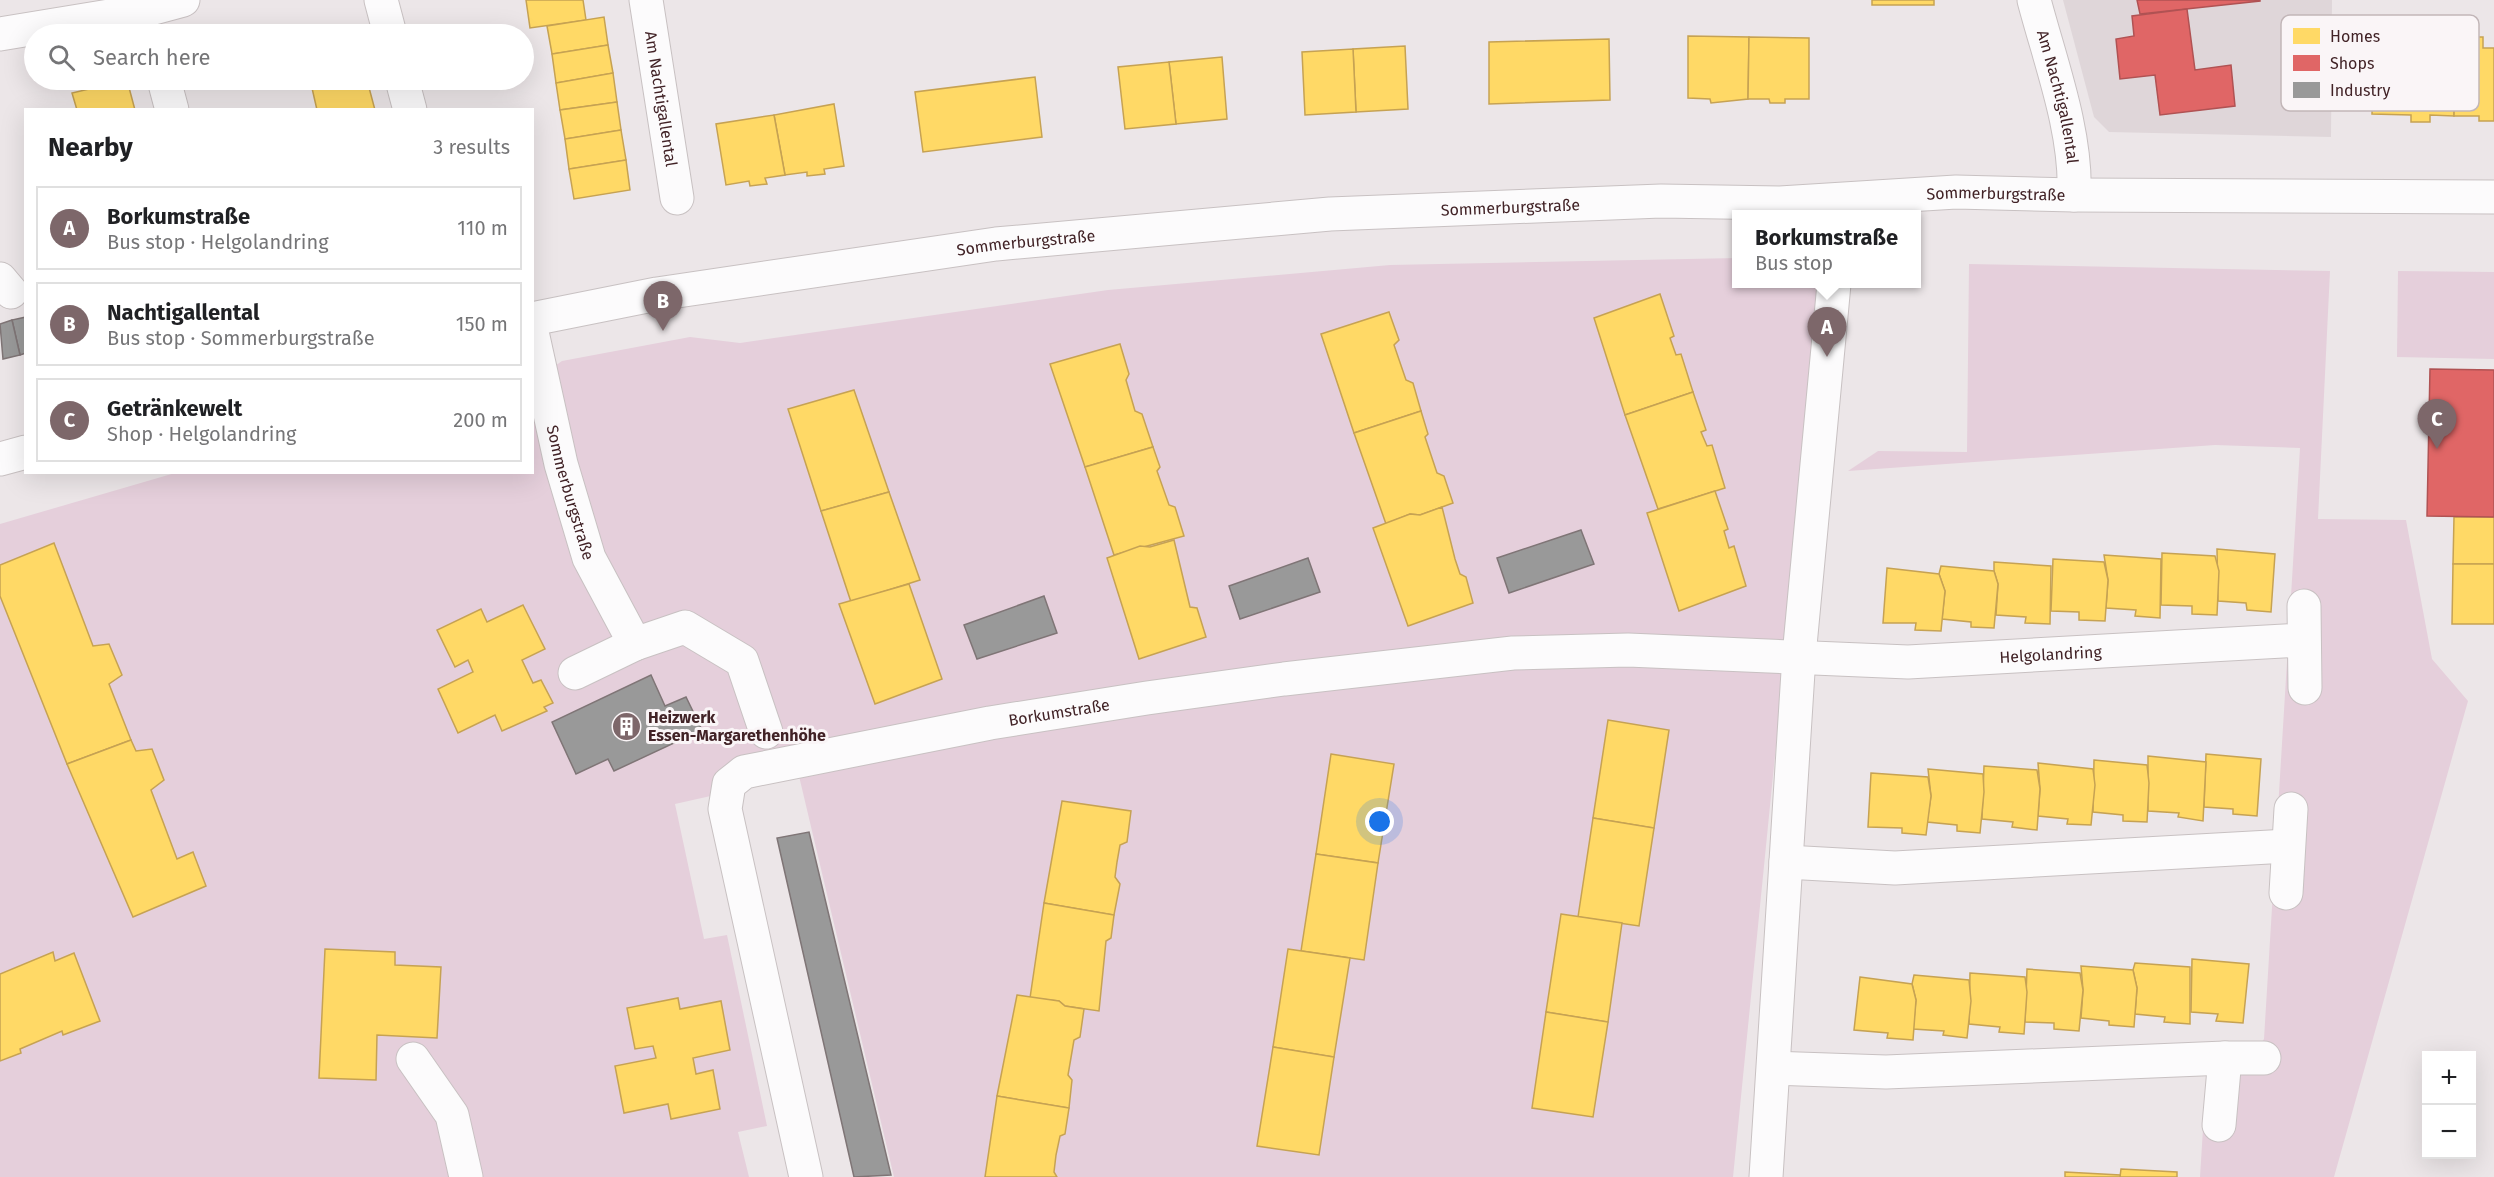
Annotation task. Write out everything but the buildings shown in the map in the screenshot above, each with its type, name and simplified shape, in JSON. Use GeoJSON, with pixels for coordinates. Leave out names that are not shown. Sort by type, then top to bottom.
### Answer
{"type":"FeatureCollection","features":[{"type":"Feature","properties":{"kind":"street"},"geometry":{"type":"LineString","coordinates":[[124,24],[149,22],[183,0]]}},
{"type":"Feature","properties":{"kind":"street"},"geometry":{"type":"LineString","coordinates":[[381,0],[387,24]]}},
{"type":"Feature","properties":{"kind":"street","name":"Am Nachtigallental"},"geometry":{"type":"LineString","coordinates":[[646,0],[677,198]]}},
{"type":"Feature","properties":{"kind":"street","name":"Am Nachtigallental"},"geometry":{"type":"LineString","coordinates":[[2034,0],[2070,140],[2075,169],[2074,195]]}},
{"type":"Feature","properties":{"kind":"street"},"geometry":{"type":"LineString","coordinates":[[0,34],[24,32]]}},
{"type":"Feature","properties":{"kind":"street"},"geometry":{"type":"LineString","coordinates":[[167,90],[172,108]]}},
{"type":"Feature","properties":{"kind":"street"},"geometry":{"type":"LineString","coordinates":[[405,90],[409,108]]}},
{"type":"Feature","properties":{"kind":"street","name":"Sommerburgstraße"},"geometry":{"type":"LineString","coordinates":[[534,319],[636,298],[996,244],[1225,222],[1383,211],[1661,201],[1780,203],[1840,207],[1956,192],[2074,195],[2494,197]]}},
{"type":"Feature","properties":{"kind":"street"},"geometry":{"type":"LineString","coordinates":[[1766,1177],[1799,656],[1834,288]]}},
{"type":"Feature","properties":{"kind":"street","name":"Sommerburgstraße"},"geometry":{"type":"LineString","coordinates":[[534,341],[561,464],[589,558],[635,644]]}},
{"type":"Feature","properties":{"kind":"street"},"geometry":{"type":"LineString","coordinates":[[0,459],[24,453]]}},
{"type":"Feature","properties":{"kind":"street"},"geometry":{"type":"LineString","coordinates":[[2304,606],[2305,688]]}},
{"type":"Feature","properties":{"kind":"street"},"geometry":{"type":"LineString","coordinates":[[575,673],[635,644],[685,627],[742,661],[766,732]]}},
{"type":"Feature","properties":{"kind":"street","name":"Helgolandring"},"geometry":{"type":"LineString","coordinates":[[1799,656],[1908,662],[2303,640]]}},
{"type":"Feature","properties":{"kind":"street","name":"Borkumstraße"},"geometry":{"type":"LineString","coordinates":[[806,1177],[725,809],[729,784],[744,771],[990,723],[1147,698],[1284,679],[1513,653],[1628,650],[1799,656]]}},
{"type":"Feature","properties":{"kind":"street"},"geometry":{"type":"LineString","coordinates":[[2286,892],[2291,809]]}},
{"type":"Feature","properties":{"kind":"street"},"geometry":{"type":"LineString","coordinates":[[1786,862],[1894,868],[2288,846]]}},
{"type":"Feature","properties":{"kind":"street"},"geometry":{"type":"LineString","coordinates":[[2218,1125],[2225,1058]]}},
{"type":"Feature","properties":{"kind":"street"},"geometry":{"type":"LineString","coordinates":[[1774,1068],[1886,1072],[2264,1058]]}},
{"type":"Feature","properties":{"kind":"street"},"geometry":{"type":"LineString","coordinates":[[413,1059],[452,1115],[466,1177]]}},
{"type":"Feature","properties":{"kind":"shaded area"},"geometry":{"type":"Polygon","coordinates":[[[2063,0],[2332,0],[2332,15],[2281,15],[2281,111],[2331,111],[2331,137],[2109,132],[2094,117],[2063,0]]]}},
{"type":"Feature","properties":{"kind":"shaded area"},"geometry":{"type":"Polygon","coordinates":[[[1732,258],[1732,288],[1822,288],[1733,1177],[894,1177],[799,776],[675,804],[704,939],[727,935],[767,1126],[738,1132],[749,1177],[0,1177],[0,524],[172,474],[534,474],[534,380],[562,361],[690,337],[740,343],[1108,290],[1390,265],[1732,258]]]}},
{"type":"Feature","properties":{"kind":"shaded area"},"geometry":{"type":"Polygon","coordinates":[[[1969,264],[2330,271],[2318,519],[2406,520],[2432,659],[2468,701],[2334,1177],[2200,1177],[2203,1129],[2264,1039],[2300,448],[2215,445],[1848,471],[1878,451],[1967,452],[1969,264]]]}},
{"type":"Feature","properties":{"kind":"shaded area"},"geometry":{"type":"Polygon","coordinates":[[[2398,271],[2494,272],[2494,359],[2397,357],[2398,271]]]}},
{"type":"Feature","properties":{"kind":"place","name":"Nachtigallental"},"geometry":{"type":"Point","coordinates":[663,331]}},
{"type":"Feature","properties":{"kind":"place","name":"Borkumstraße"},"geometry":{"type":"Point","coordinates":[1827,357]}},
{"type":"Feature","properties":{"kind":"place","name":"Getränkewelt"},"geometry":{"type":"Point","coordinates":[2437,449]}},
{"type":"Feature","properties":{"kind":"place","name":"Heizwerk Essen-Margarethenhöhe"},"geometry":{"type":"Point","coordinates":[627,726]}}]}
